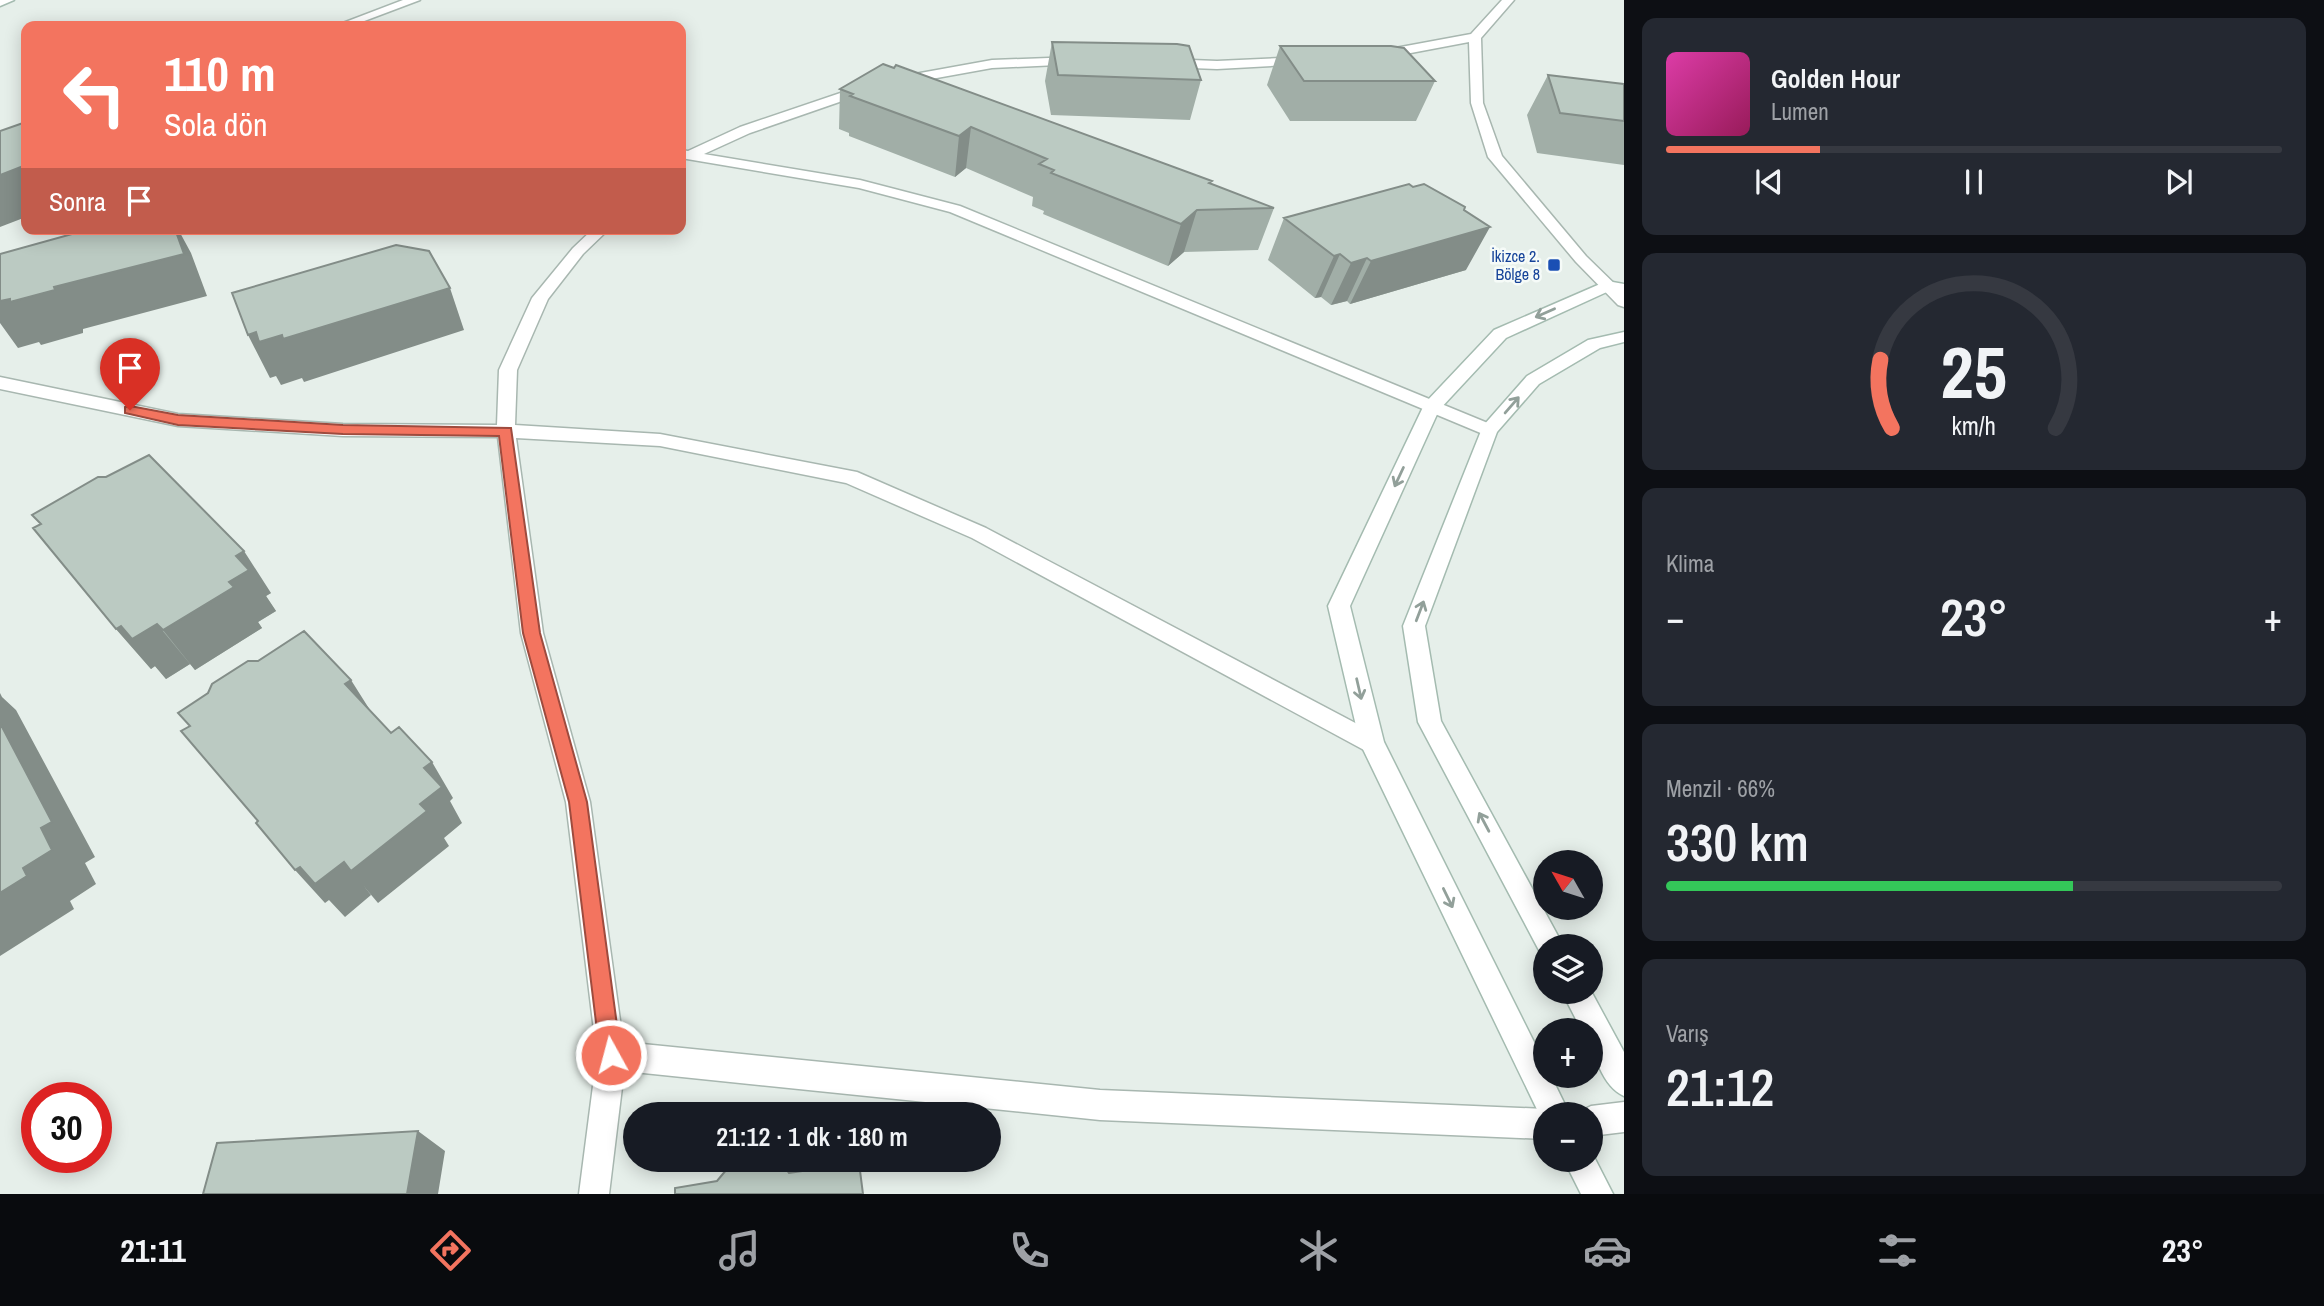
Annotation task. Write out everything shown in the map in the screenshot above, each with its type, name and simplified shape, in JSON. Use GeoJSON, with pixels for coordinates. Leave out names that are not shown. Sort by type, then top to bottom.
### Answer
{"type":"FeatureCollection","features":[{"type":"Feature","properties":{"kind":"street"},"geometry":{"type":"LineString","coordinates":[[0,3],[8,0]]}},
{"type":"Feature","properties":{"kind":"street"},"geometry":{"type":"LineString","coordinates":[[355,21],[414,0]]}},
{"type":"Feature","properties":{"kind":"street"},"geometry":{"type":"LineString","coordinates":[[1368,56],[1415,50],[1475,37],[1508,0]]}},
{"type":"Feature","properties":{"kind":"street"},"geometry":{"type":"LineString","coordinates":[[1475,37],[1477,103],[1495,157],[1581,259],[1616,287],[1624,302]]}},
{"type":"Feature","properties":{"kind":"street"},"geometry":{"type":"LineString","coordinates":[[1153,63],[1217,65],[1320,60]]}},
{"type":"Feature","properties":{"kind":"street"},"geometry":{"type":"LineString","coordinates":[[686,156],[745,130],[875,86],[992,64],[1088,61]]}},
{"type":"Feature","properties":{"kind":"street"},"geometry":{"type":"LineString","coordinates":[[686,157],[860,184],[954,209],[1489,430]]}},
{"type":"Feature","properties":{"kind":"street"},"geometry":{"type":"LineString","coordinates":[[594,1194],[611,1055],[578,802],[531,633],[506,431],[508,370],[540,298],[578,251],[595,235]]}},
{"type":"Feature","properties":{"kind":"street"},"geometry":{"type":"LineString","coordinates":[[1549,1102],[1372,743],[1339,606],[1431,407],[1500,334],[1616,287]]}},
{"type":"Feature","properties":{"kind":"street"},"geometry":{"type":"LineString","coordinates":[[1544,934],[1430,722],[1414,626],[1489,430],[1533,380],[1594,344],[1624,337]]}},
{"type":"Feature","properties":{"kind":"street"},"geometry":{"type":"LineString","coordinates":[[0,383],[178,420],[343,430],[506,431],[660,440],[850,477],[979,533],[1372,743]]}},
{"type":"Feature","properties":{"kind":"street"},"geometry":{"type":"LineString","coordinates":[[1582,1004],[1624,1081]]}},
{"type":"Feature","properties":{"kind":"street"},"geometry":{"type":"LineString","coordinates":[[611,1055],[1100,1105],[1533,1123]]}},
{"type":"Feature","properties":{"kind":"street"},"geometry":{"type":"LineString","coordinates":[[1603,1120],[1624,1117]]}},
{"type":"Feature","properties":{"kind":"street"},"geometry":{"type":"LineString","coordinates":[[1586,1172],[1598,1194]]}},
{"type":"Feature","properties":{"kind":"building"},"geometry":{"type":"Polygon","coordinates":[[[1052,42],[1189,46],[1201,80],[1058,75],[1052,42]]]}},
{"type":"Feature","properties":{"kind":"building"},"geometry":{"type":"Polygon","coordinates":[[[1280,46],[1404,48],[1435,81],[1304,81],[1280,46]]]}},
{"type":"Feature","properties":{"kind":"building"},"geometry":{"type":"Polygon","coordinates":[[[883,64],[894,68],[896,65],[1212,181],[1209,183],[1274,208],[1197,210],[1181,224],[1051,173],[1054,170],[1039,164],[1047,159],[971,127],[959,136],[850,96],[853,94],[840,89],[883,64]]]}},
{"type":"Feature","properties":{"kind":"building"},"geometry":{"type":"Polygon","coordinates":[[[1548,75],[1624,84],[1624,121],[1560,113],[1548,75]]]}},
{"type":"Feature","properties":{"kind":"building"},"geometry":{"type":"Polygon","coordinates":[[[21,124],[21,167],[0,175],[0,131],[21,124]]]}},
{"type":"Feature","properties":{"kind":"building"},"geometry":{"type":"Polygon","coordinates":[[[1409,184],[1413,187],[1424,184],[1465,207],[1464,210],[1490,227],[1371,261],[1367,258],[1351,263],[1340,254],[1334,256],[1284,218],[1409,184]]]}},
{"type":"Feature","properties":{"kind":"building"},"geometry":{"type":"Polygon","coordinates":[[[68,235],[177,235],[184,254],[54,287],[55,290],[10,302],[10,299],[0,301],[0,254],[68,235]]]}},
{"type":"Feature","properties":{"kind":"building"},"geometry":{"type":"Polygon","coordinates":[[[396,245],[429,251],[450,288],[283,339],[282,335],[259,342],[256,332],[248,335],[232,293],[396,245]]]}},
{"type":"Feature","properties":{"kind":"building"},"geometry":{"type":"Polygon","coordinates":[[[149,455],[244,551],[236,556],[249,570],[229,582],[234,587],[163,630],[157,624],[132,639],[121,626],[116,629],[33,528],[41,524],[32,515],[98,477],[106,477],[149,455]]]}},
{"type":"Feature","properties":{"kind":"building"},"geometry":{"type":"Polygon","coordinates":[[[304,631],[351,680],[345,684],[391,733],[399,727],[432,762],[424,768],[442,787],[420,804],[427,811],[351,871],[344,862],[315,884],[300,867],[295,870],[256,823],[258,821],[181,731],[190,726],[178,713],[208,693],[212,684],[248,661],[258,661],[304,631]]]}},
{"type":"Feature","properties":{"kind":"building"},"geometry":{"type":"Polygon","coordinates":[[[0,723],[52,822],[41,828],[52,850],[23,868],[27,876],[0,893],[0,723]]]}},
{"type":"Feature","properties":{"kind":"building"},"geometry":{"type":"Polygon","coordinates":[[[418,1131],[407,1194],[203,1194],[217,1143],[418,1131]]]}},
{"type":"Feature","properties":{"kind":"building"},"geometry":{"type":"Polygon","coordinates":[[[724,1172],[860,1172],[863,1194],[675,1194],[675,1188],[717,1181],[724,1172]]]}},
{"type":"Feature","properties":{"kind":"place","name":"İkizce 2. Bölge 8"},"geometry":{"type":"Point","coordinates":[1554,265]}},
{"type":"Feature","properties":{"kind":"route"},"geometry":{"type":"LineString","coordinates":[[130,410],[178,420],[343,430],[506,431],[531,633],[578,802],[611,1055]]}}]}
